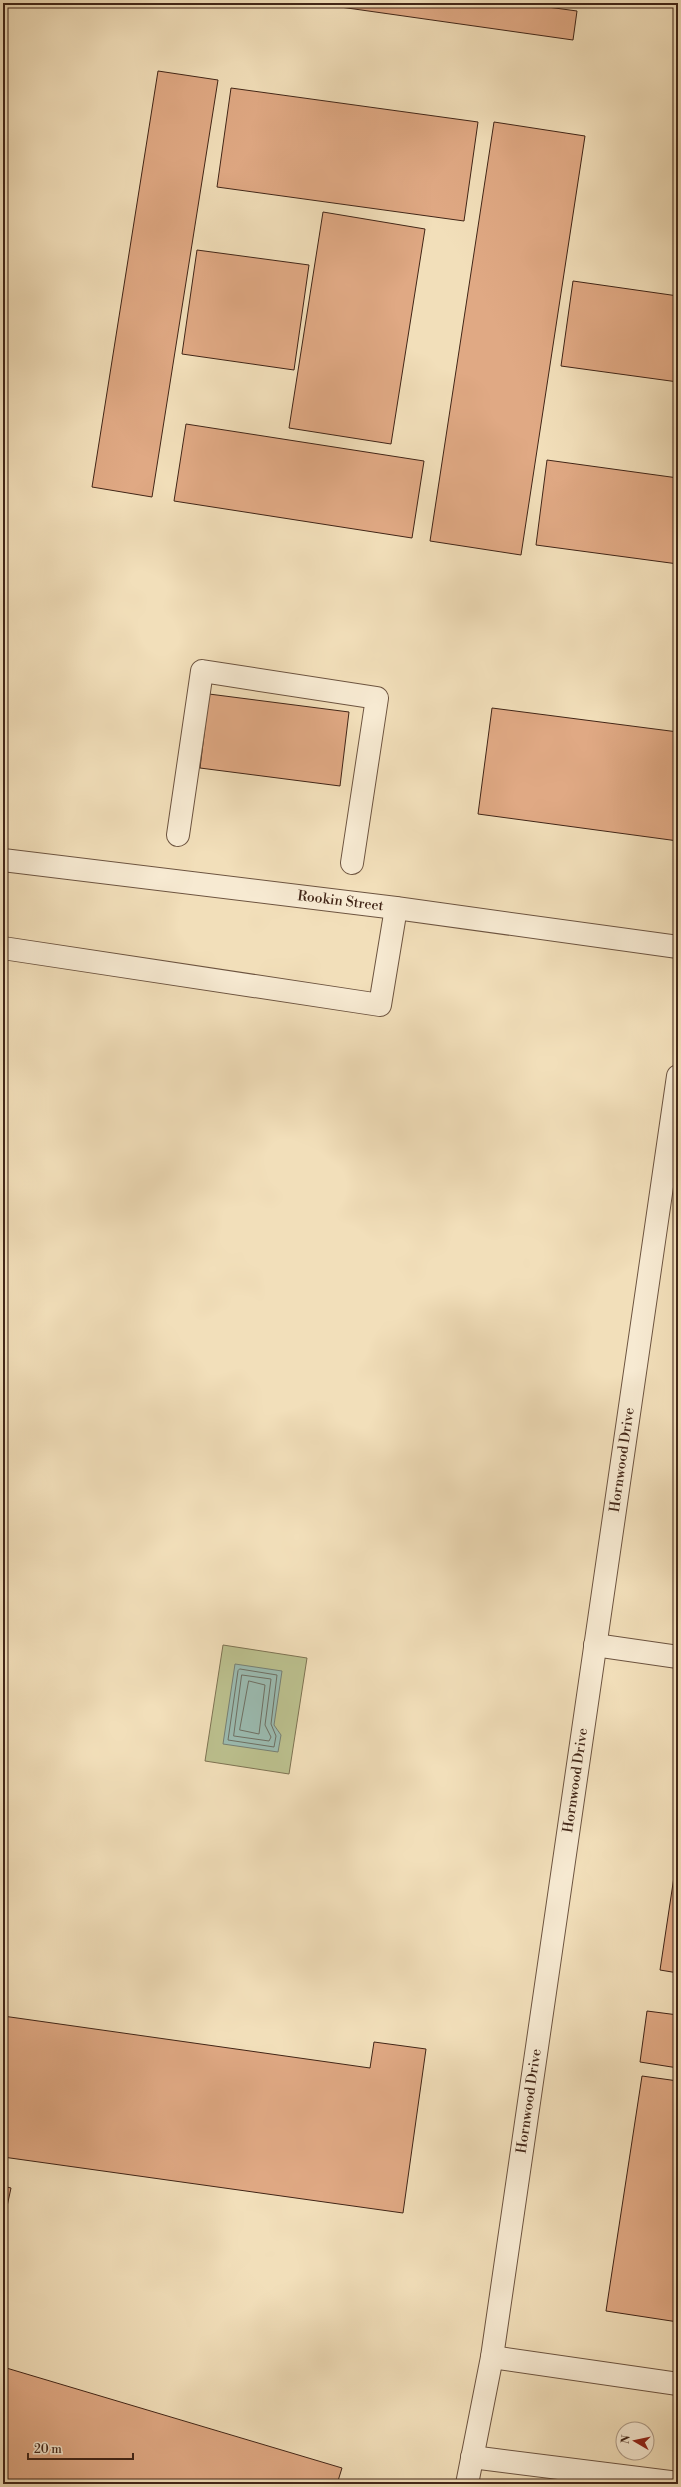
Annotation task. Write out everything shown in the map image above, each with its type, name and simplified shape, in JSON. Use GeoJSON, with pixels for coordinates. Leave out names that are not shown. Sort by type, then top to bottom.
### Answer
{"type":"FeatureCollection","features":[{"type":"Feature","properties":{"kind":"street"},"geometry":{"type":"LineString","coordinates":[[178,835],[202,671],[377,698],[352,863]]}},
{"type":"Feature","properties":{"kind":"street","name":"Rookin Street"},"geometry":{"type":"LineString","coordinates":[[3,860],[396,908],[678,947]]}},
{"type":"Feature","properties":{"kind":"street"},"geometry":{"type":"LineString","coordinates":[[3,948],[380,1005],[396,908]]}},
{"type":"Feature","properties":{"kind":"street","name":"Hornwood Drive"},"geometry":{"type":"LineString","coordinates":[[467,2484],[492,2357],[678,1076]]}},
{"type":"Feature","properties":{"kind":"street"},"geometry":{"type":"LineString","coordinates":[[595,1645],[678,1656]]}},
{"type":"Feature","properties":{"kind":"street"},"geometry":{"type":"LineString","coordinates":[[492,2357],[678,2384]]}},
{"type":"Feature","properties":{"kind":"street"},"geometry":{"type":"LineString","coordinates":[[472,2457],[667,2483]]}},
{"type":"Feature","properties":{"kind":"green space"},"geometry":{"type":"Polygon","coordinates":[[[223,1645],[307,1658],[289,1774],[205,1761],[223,1645]]]}},
{"type":"Feature","properties":{"kind":"water"},"geometry":{"type":"Polygon","coordinates":[[[235,1664],[282,1671],[274,1725],[281,1735],[278,1752],[223,1744],[235,1664]]]}},
{"type":"Feature","properties":{"kind":"building"},"geometry":{"type":"Polygon","coordinates":[[[312,3],[518,3],[577,11],[573,40],[312,3]]]}},
{"type":"Feature","properties":{"kind":"building"},"geometry":{"type":"Polygon","coordinates":[[[158,71],[218,80],[152,497],[92,487],[158,71]]]}},
{"type":"Feature","properties":{"kind":"building"},"geometry":{"type":"Polygon","coordinates":[[[231,88],[478,122],[464,221],[217,187],[231,88]]]}},
{"type":"Feature","properties":{"kind":"building"},"geometry":{"type":"Polygon","coordinates":[[[494,122],[585,136],[521,555],[430,541],[494,122]]]}},
{"type":"Feature","properties":{"kind":"building"},"geometry":{"type":"Polygon","coordinates":[[[323,212],[425,229],[391,444],[289,428],[323,212]]]}},
{"type":"Feature","properties":{"kind":"building"},"geometry":{"type":"Polygon","coordinates":[[[197,250],[309,265],[294,370],[182,354],[197,250]]]}},
{"type":"Feature","properties":{"kind":"building"},"geometry":{"type":"Polygon","coordinates":[[[573,281],[678,296],[678,382],[561,366],[573,281]]]}},
{"type":"Feature","properties":{"kind":"building"},"geometry":{"type":"Polygon","coordinates":[[[186,424],[424,461],[412,538],[174,501],[186,424]]]}},
{"type":"Feature","properties":{"kind":"building"},"geometry":{"type":"Polygon","coordinates":[[[547,460],[678,478],[678,564],[536,545],[547,460]]]}},
{"type":"Feature","properties":{"kind":"building"},"geometry":{"type":"Polygon","coordinates":[[[209,694],[349,712],[340,786],[200,768],[209,694]]]}},
{"type":"Feature","properties":{"kind":"building"},"geometry":{"type":"Polygon","coordinates":[[[492,708],[678,732],[678,841],[478,814],[492,708]]]}},
{"type":"Feature","properties":{"kind":"building"},"geometry":{"type":"Polygon","coordinates":[[[678,1850],[678,1973],[660,1970],[678,1850]]]}},
{"type":"Feature","properties":{"kind":"building"},"geometry":{"type":"Polygon","coordinates":[[[647,2011],[678,2015],[678,2068],[640,2062],[647,2011]]]}},
{"type":"Feature","properties":{"kind":"building"},"geometry":{"type":"Polygon","coordinates":[[[3,2016],[370,2068],[374,2042],[426,2049],[403,2213],[3,2157],[3,2016]]]}},
{"type":"Feature","properties":{"kind":"building"},"geometry":{"type":"Polygon","coordinates":[[[642,2076],[678,2081],[678,2322],[606,2311],[642,2076]]]}},
{"type":"Feature","properties":{"kind":"building"},"geometry":{"type":"Polygon","coordinates":[[[3,2186],[11,2188],[3,2225],[3,2186]]]}},
{"type":"Feature","properties":{"kind":"building"},"geometry":{"type":"Polygon","coordinates":[[[3,2367],[342,2468],[337,2484],[3,2484],[3,2367]]]}}]}
